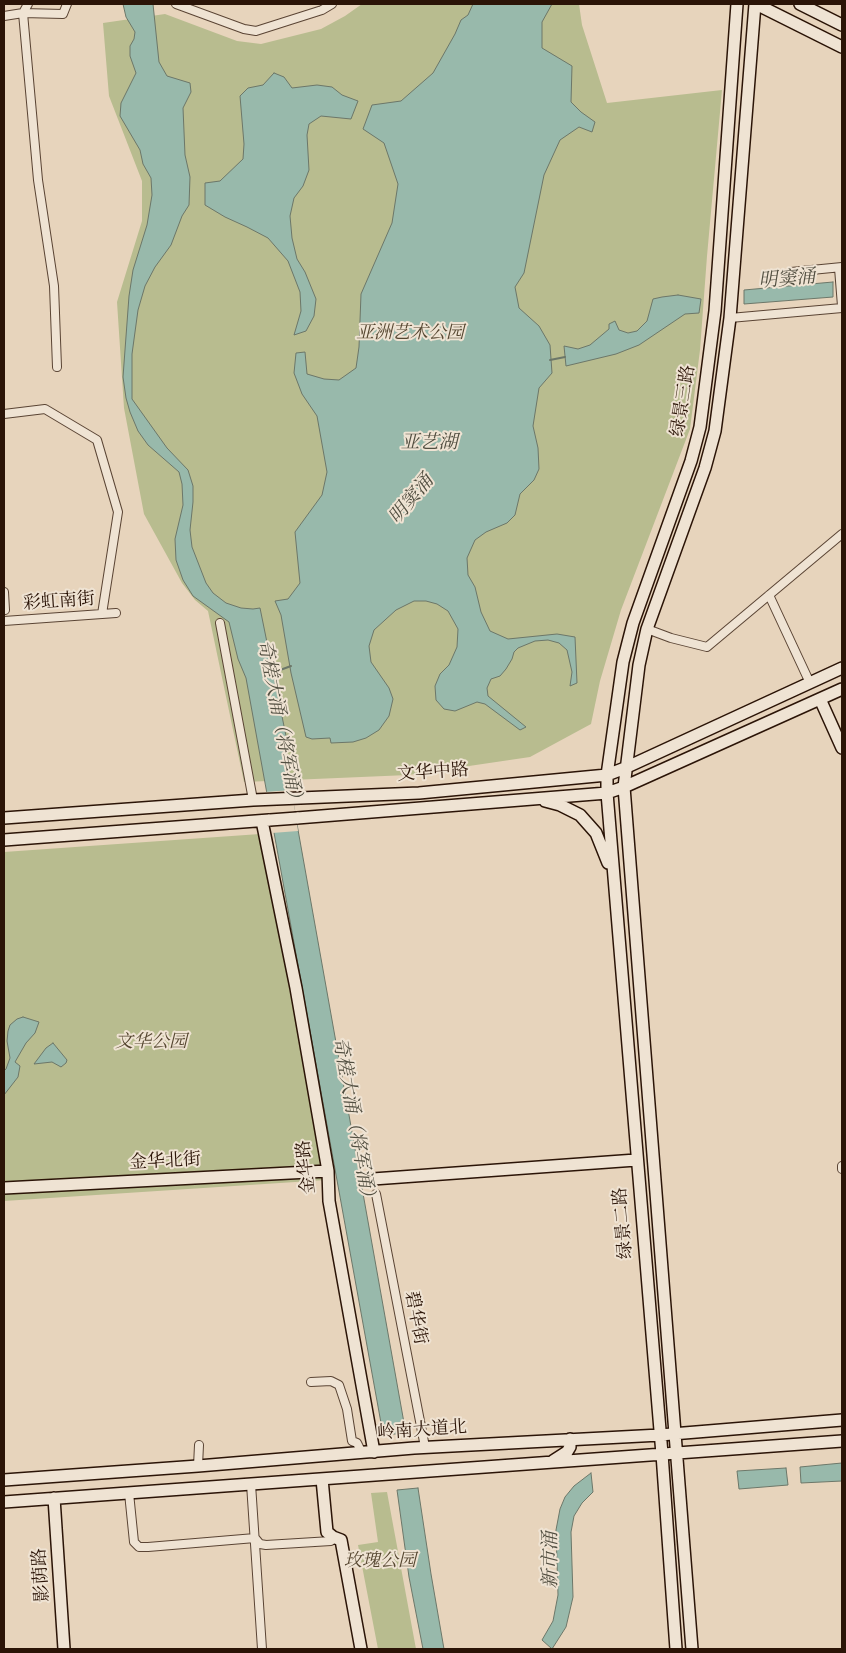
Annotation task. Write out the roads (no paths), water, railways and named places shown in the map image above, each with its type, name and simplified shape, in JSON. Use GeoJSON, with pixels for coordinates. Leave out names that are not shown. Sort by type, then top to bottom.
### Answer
{"type":"FeatureCollection","features":[{"type":"Feature","properties":{"kind":"main road","name":"绿景三路"},"geometry":{"type":"LineString","coordinates":[[606,793],[623,662],[633,623],[691,461],[700,427],[715,312],[736,4]]}},
{"type":"Feature","properties":{"kind":"main road","name":"绿景三路"},"geometry":{"type":"LineString","coordinates":[[624,787],[639,665],[647,629],[705,468],[715,431],[730,318],[756,4]]}},
{"type":"Feature","properties":{"kind":"main road"},"geometry":{"type":"LineString","coordinates":[[756,4],[842,47]]}},
{"type":"Feature","properties":{"kind":"main road"},"geometry":{"type":"LineString","coordinates":[[800,4],[842,25]]}},
{"type":"Feature","properties":{"kind":"main road","name":"文华中路"},"geometry":{"type":"LineString","coordinates":[[4,818],[266,799],[419,793],[607,775],[842,668]]}},
{"type":"Feature","properties":{"kind":"main road","name":"文华中路"},"geometry":{"type":"LineString","coordinates":[[4,840],[606,793],[624,787],[842,689]]}},
{"type":"Feature","properties":{"kind":"main road"},"geometry":{"type":"LineString","coordinates":[[820,699],[842,748]]}},
{"type":"Feature","properties":{"kind":"main road","name":"绿景二路"},"geometry":{"type":"LineString","coordinates":[[624,787],[676,1453]]}},
{"type":"Feature","properties":{"kind":"main road","name":"绿景二路"},"geometry":{"type":"LineString","coordinates":[[606,793],[662,1454],[676,1649]]}},
{"type":"Feature","properties":{"kind":"main road"},"geometry":{"type":"LineString","coordinates":[[536,798],[560,805],[580,815],[596,833],[606,856],[614,886]]}},
{"type":"Feature","properties":{"kind":"main road","name":"金华路"},"geometry":{"type":"LineString","coordinates":[[266,820],[328,1171],[329,1201],[347,1301],[368,1452]]}},
{"type":"Feature","properties":{"kind":"main road"},"geometry":{"type":"LineString","coordinates":[[373,1179],[636,1160]]}},
{"type":"Feature","properties":{"kind":"main road","name":"金华北街"},"geometry":{"type":"LineString","coordinates":[[4,1188],[328,1171]]}},
{"type":"Feature","properties":{"kind":"main road","name":"岭南大道北"},"geometry":{"type":"LineString","coordinates":[[4,1480],[425,1447],[570,1440],[842,1420]]}},
{"type":"Feature","properties":{"kind":"main road"},"geometry":{"type":"LineString","coordinates":[[551,1462],[567,1452],[570,1447],[570,1440]]}},
{"type":"Feature","properties":{"kind":"main road"},"geometry":{"type":"LineString","coordinates":[[4,1502],[842,1440]]}},
{"type":"Feature","properties":{"kind":"main road"},"geometry":{"type":"LineString","coordinates":[[676,1453],[692,1649]]}},
{"type":"Feature","properties":{"kind":"main road"},"geometry":{"type":"LineString","coordinates":[[322,1479],[327,1532],[341,1540],[361,1649]]}},
{"type":"Feature","properties":{"kind":"main road","name":"影荫路"},"geometry":{"type":"LineString","coordinates":[[54,1498],[64,1649]]}},
{"type":"Feature","properties":{"kind":"street"},"geometry":{"type":"LineString","coordinates":[[28,4],[23,13],[38,180],[54,286],[57,367]]}},
{"type":"Feature","properties":{"kind":"street"},"geometry":{"type":"LineString","coordinates":[[4,16],[23,13],[63,14],[68,4]]}},
{"type":"Feature","properties":{"kind":"street"},"geometry":{"type":"LineString","coordinates":[[176,4],[244,29],[256,30],[332,4]]}},
{"type":"Feature","properties":{"kind":"street"},"geometry":{"type":"LineString","coordinates":[[730,318],[842,307],[840,267],[791,272]]}},
{"type":"Feature","properties":{"kind":"street"},"geometry":{"type":"LineString","coordinates":[[4,414],[45,409],[97,440],[118,512],[102,614]]}},
{"type":"Feature","properties":{"kind":"street"},"geometry":{"type":"LineString","coordinates":[[647,629],[671,638],[707,646],[842,534]]}},
{"type":"Feature","properties":{"kind":"street"},"geometry":{"type":"LineString","coordinates":[[4,592],[5,610]]}},
{"type":"Feature","properties":{"kind":"street"},"geometry":{"type":"LineString","coordinates":[[769,595],[810,683]]}},
{"type":"Feature","properties":{"kind":"street","name":"彩虹南街"},"geometry":{"type":"LineString","coordinates":[[4,622],[116,613]]}},
{"type":"Feature","properties":{"kind":"street"},"geometry":{"type":"LineString","coordinates":[[220,623],[254,800]]}},
{"type":"Feature","properties":{"kind":"street","name":"碧华街"},"geometry":{"type":"LineString","coordinates":[[376,1194],[425,1447]]}},
{"type":"Feature","properties":{"kind":"street"},"geometry":{"type":"LineString","coordinates":[[311,1382],[331,1381],[339,1385],[352,1441],[368,1452]]}},
{"type":"Feature","properties":{"kind":"street"},"geometry":{"type":"LineString","coordinates":[[198,1466],[199,1445]]}},
{"type":"Feature","properties":{"kind":"street"},"geometry":{"type":"LineString","coordinates":[[251,1484],[262,1649]]}},
{"type":"Feature","properties":{"kind":"street"},"geometry":{"type":"LineString","coordinates":[[129,1493],[134,1542],[139,1546],[148,1547],[254,1538],[260,1544],[266,1545],[331,1541],[334,1537]]}},
{"type":"Feature","properties":{"kind":"water","name":"奇槎大涌（将军涌）"},"geometry":{"type":"Polygon","coordinates":[[[123,4],[153,4],[159,62],[167,76],[190,83],[191,92],[183,108],[185,155],[190,177],[189,205],[182,216],[171,245],[155,267],[145,286],[138,310],[132,354],[132,399],[167,448],[188,470],[193,486],[190,530],[192,547],[206,583],[213,593],[226,603],[241,608],[260,608],[286,736],[284,744],[285,757],[406,1434],[383,1434],[246,678],[238,659],[229,622],[193,596],[183,580],[176,560],[175,539],[183,505],[182,484],[179,472],[148,445],[138,431],[126,398],[123,377],[129,296],[133,270],[147,225],[152,195],[151,178],[143,164],[140,150],[120,116],[121,103],[136,73],[130,56],[130,46],[135,32],[126,17],[123,4]]]}},
{"type":"Feature","properties":{"kind":"water","name":"亚艺湖"},"geometry":{"type":"Polygon","coordinates":[[[473,4],[552,4],[542,22],[542,48],[572,66],[571,102],[595,122],[592,132],[579,127],[560,140],[544,175],[524,273],[515,287],[519,308],[539,326],[550,345],[552,373],[539,388],[533,426],[538,448],[539,469],[534,480],[520,494],[515,515],[507,523],[486,532],[475,540],[467,558],[468,575],[475,587],[481,612],[490,631],[508,639],[557,634],[575,637],[577,683],[570,686],[572,672],[567,650],[559,643],[548,640],[535,641],[518,648],[506,669],[500,676],[491,679],[487,688],[488,696],[526,727],[520,730],[485,704],[477,702],[455,711],[444,709],[436,700],[435,686],[440,674],[449,665],[457,647],[458,629],[448,611],[437,604],[426,601],[414,601],[396,610],[374,630],[369,646],[371,662],[389,688],[393,699],[389,716],[379,730],[366,738],[353,742],[331,743],[330,738],[312,739],[306,737],[291,673],[281,615],[275,601],[288,599],[300,583],[295,532],[322,495],[327,472],[317,416],[302,394],[294,373],[296,353],[305,352],[307,374],[324,379],[339,380],[356,368],[359,347],[361,294],[392,223],[398,184],[384,143],[363,129],[372,105],[401,101],[433,73],[461,20],[468,15],[473,4]]]}},
{"type":"Feature","properties":{"kind":"water"},"geometry":{"type":"Polygon","coordinates":[[[274,73],[284,77],[292,88],[317,85],[332,87],[342,95],[358,101],[351,119],[321,116],[309,124],[307,135],[309,170],[303,186],[294,198],[290,216],[292,238],[297,259],[305,272],[316,299],[314,316],[306,331],[294,335],[301,311],[300,292],[288,261],[268,238],[205,205],[205,183],[220,181],[243,159],[244,144],[240,96],[248,88],[263,85],[274,73]]]}},
{"type":"Feature","properties":{"kind":"water"},"geometry":{"type":"Polygon","coordinates":[[[833,282],[833,297],[744,304],[744,290],[833,282]]]}},
{"type":"Feature","properties":{"kind":"water"},"geometry":{"type":"Polygon","coordinates":[[[678,295],[701,299],[699,313],[685,314],[639,345],[616,354],[566,366],[564,346],[578,349],[590,345],[609,329],[609,324],[615,321],[619,330],[628,333],[637,331],[647,321],[653,299],[678,295]]]}},
{"type":"Feature","properties":{"kind":"water"},"geometry":{"type":"Polygon","coordinates":[[[23,1017],[39,1022],[35,1033],[26,1043],[15,1062],[20,1066],[18,1077],[4,1095],[4,1071],[10,1058],[7,1041],[8,1031],[10,1025],[23,1017]]]}},
{"type":"Feature","properties":{"kind":"water"},"geometry":{"type":"Polygon","coordinates":[[[53,1043],[67,1060],[66,1063],[61,1067],[52,1062],[34,1064],[46,1048],[53,1043]]]}},
{"type":"Feature","properties":{"kind":"water"},"geometry":{"type":"Polygon","coordinates":[[[842,1463],[842,1481],[801,1483],[800,1467],[842,1463]]]}},
{"type":"Feature","properties":{"kind":"water"},"geometry":{"type":"Polygon","coordinates":[[[786,1468],[788,1485],[739,1489],[737,1471],[786,1468]]]}},
{"type":"Feature","properties":{"kind":"water"},"geometry":{"type":"Polygon","coordinates":[[[591,1473],[593,1492],[582,1503],[574,1516],[571,1532],[573,1597],[566,1627],[552,1649],[542,1640],[553,1621],[558,1595],[556,1530],[560,1509],[565,1497],[574,1486],[591,1473]]]}},
{"type":"Feature","properties":{"kind":"water"},"geometry":{"type":"Polygon","coordinates":[[[418,1488],[444,1649],[423,1649],[409,1577],[397,1490],[418,1488]]]}},
{"type":"Feature","properties":{"kind":"waterway","name":"明窦涌"},"geometry":{"type":"LineString","coordinates":[[550,360],[565,357]]}},
{"type":"Feature","properties":{"kind":"waterway","name":"明窦涌"},"geometry":{"type":"LineString","coordinates":[[272,673],[291,666]]}},
{"type":"Feature","properties":{"kind":"park label","name":"亚洲艺术公园"},"geometry":{"type":"Point","coordinates":[410,334]}},
{"type":"Feature","properties":{"kind":"park label","name":"文华公园"},"geometry":{"type":"Point","coordinates":[151,1043]}},
{"type":"Feature","properties":{"kind":"park label","name":"玫瑰公园"},"geometry":{"type":"Point","coordinates":[380,1562]}},
{"type":"Feature","properties":{"kind":"water label","name":"新市涌"},"geometry":{"type":"Point","coordinates":[552,1560]}}]}
